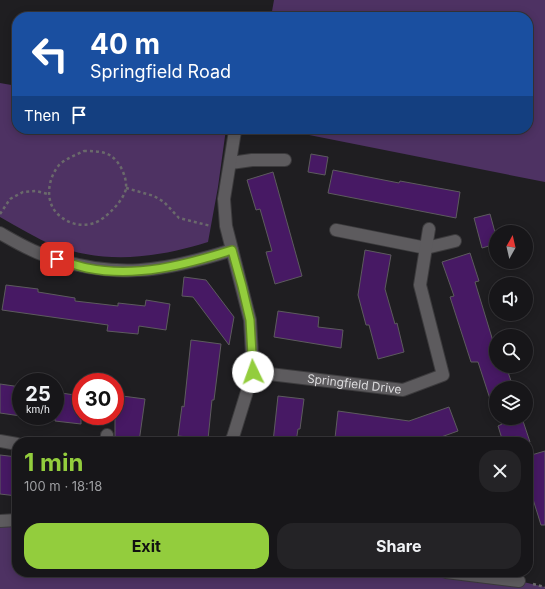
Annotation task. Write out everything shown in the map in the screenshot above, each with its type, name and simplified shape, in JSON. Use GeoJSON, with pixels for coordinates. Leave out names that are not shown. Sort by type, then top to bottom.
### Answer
{"type":"FeatureCollection","features":[{"type":"Feature","properties":{"kind":"street"},"geometry":{"type":"LineString","coordinates":[[233,437],[253,372],[250,320],[226,226],[224,199],[231,164],[235,134]]}},
{"type":"Feature","properties":{"kind":"street"},"geometry":{"type":"LineString","coordinates":[[231,164],[252,160],[285,160]]}},
{"type":"Feature","properties":{"kind":"street","name":"Springfield Drive"},"geometry":{"type":"LineString","coordinates":[[253,372],[403,390],[443,375],[420,285],[429,228]]}},
{"type":"Feature","properties":{"kind":"street"},"geometry":{"type":"LineString","coordinates":[[336,230],[426,248],[455,241]]}},
{"type":"Feature","properties":{"kind":"street"},"geometry":{"type":"LineString","coordinates":[[0,233],[42,255],[87,268],[119,271],[151,270],[198,260],[232,250]]}},
{"type":"Feature","properties":{"kind":"street"},"geometry":{"type":"LineString","coordinates":[[0,441],[12,443]]}},
{"type":"Feature","properties":{"kind":"street"},"geometry":{"type":"LineString","coordinates":[[0,521],[12,520]]}},
{"type":"Feature","properties":{"kind":"street"},"geometry":{"type":"LineString","coordinates":[[498,577],[519,581]]}},
{"type":"Feature","properties":{"kind":"path"},"geometry":{"type":"LineString","coordinates":[[84,151],[110,155],[119,164],[124,175],[126,188],[121,200],[113,210],[95,223],[81,225],[69,223],[58,215],[52,206],[48,194],[52,177],[60,165],[70,157],[84,151]]}},
{"type":"Feature","properties":{"kind":"path"},"geometry":{"type":"LineString","coordinates":[[126,188],[154,196],[164,202],[179,218],[211,226],[226,226]]}},
{"type":"Feature","properties":{"kind":"path"},"geometry":{"type":"LineString","coordinates":[[0,214],[10,198],[22,192],[36,191],[48,194]]}},
{"type":"Feature","properties":{"kind":"shaded area"},"geometry":{"type":"Polygon","coordinates":[[[274,0],[545,0],[545,182],[304,134],[533,134],[533,12],[272,12],[274,0]]]}},
{"type":"Feature","properties":{"kind":"shaded area"},"geometry":{"type":"Polygon","coordinates":[[[0,83],[12,85],[12,134],[225,134],[208,242],[174,251],[140,256],[106,257],[89,255],[54,246],[0,217],[0,83]]]}},
{"type":"Feature","properties":{"kind":"shaded area"},"geometry":{"type":"Polygon","coordinates":[[[12,520],[12,577],[487,577],[519,581],[545,587],[545,589],[0,589],[0,521],[12,520]]]}},
{"type":"Feature","properties":{"kind":"building"},"geometry":{"type":"Polygon","coordinates":[[[311,154],[328,157],[325,175],[308,172],[311,154]]]}},
{"type":"Feature","properties":{"kind":"building"},"geometry":{"type":"Polygon","coordinates":[[[333,170],[399,183],[400,181],[460,192],[456,218],[328,193],[333,170]]]}},
{"type":"Feature","properties":{"kind":"building"},"geometry":{"type":"Polygon","coordinates":[[[273,172],[302,276],[275,284],[266,252],[272,251],[260,209],[256,210],[247,180],[273,172]]]}},
{"type":"Feature","properties":{"kind":"building"},"geometry":{"type":"Polygon","coordinates":[[[490,214],[493,225],[489,225],[489,246],[482,248],[474,218],[490,214]]]}},
{"type":"Feature","properties":{"kind":"building"},"geometry":{"type":"Polygon","coordinates":[[[365,250],[391,255],[385,289],[395,324],[397,323],[404,352],[378,359],[369,325],[366,325],[358,295],[365,250]]]}},
{"type":"Feature","properties":{"kind":"building"},"geometry":{"type":"Polygon","coordinates":[[[470,253],[479,281],[475,282],[489,329],[489,373],[508,373],[511,381],[489,381],[489,396],[478,362],[471,362],[450,297],[454,296],[442,262],[470,253]]]}},
{"type":"Feature","properties":{"kind":"building"},"geometry":{"type":"Polygon","coordinates":[[[184,277],[206,280],[234,317],[229,345],[193,297],[182,296],[184,277]]]}},
{"type":"Feature","properties":{"kind":"building"},"geometry":{"type":"Polygon","coordinates":[[[6,285],[38,289],[38,292],[75,298],[75,301],[118,306],[118,303],[145,306],[146,300],[170,304],[166,330],[139,326],[138,334],[107,331],[108,325],[2,310],[6,285]]]}},
{"type":"Feature","properties":{"kind":"building"},"geometry":{"type":"Polygon","coordinates":[[[278,311],[319,317],[318,327],[343,330],[341,348],[274,337],[278,311]]]}},
{"type":"Feature","properties":{"kind":"building"},"geometry":{"type":"Polygon","coordinates":[[[191,340],[221,344],[214,400],[212,400],[208,437],[178,436],[182,406],[184,407],[191,340]]]}},
{"type":"Feature","properties":{"kind":"building"},"geometry":{"type":"Polygon","coordinates":[[[0,384],[12,386],[12,415],[0,413],[0,384]]]}},
{"type":"Feature","properties":{"kind":"building"},"geometry":{"type":"Polygon","coordinates":[[[64,393],[72,395],[72,423],[64,422],[64,393]]]}},
{"type":"Feature","properties":{"kind":"building"},"geometry":{"type":"Polygon","coordinates":[[[124,396],[145,399],[140,437],[115,437],[115,425],[124,425],[124,396]]]}},
{"type":"Feature","properties":{"kind":"building"},"geometry":{"type":"Polygon","coordinates":[[[278,396],[304,399],[300,429],[298,429],[297,437],[274,437],[278,396]]]}},
{"type":"Feature","properties":{"kind":"building"},"geometry":{"type":"Polygon","coordinates":[[[449,407],[458,431],[441,437],[335,437],[338,411],[409,421],[449,407]]]}},
{"type":"Feature","properties":{"kind":"building"},"geometry":{"type":"Polygon","coordinates":[[[524,425],[528,437],[501,437],[498,426],[524,425]]]}},
{"type":"Feature","properties":{"kind":"building"},"geometry":{"type":"Polygon","coordinates":[[[545,451],[545,525],[541,525],[533,499],[533,455],[545,451]]]}},
{"type":"Feature","properties":{"kind":"building"},"geometry":{"type":"Polygon","coordinates":[[[0,455],[12,456],[12,495],[0,494],[0,455]]]}},
{"type":"Feature","properties":{"kind":"route"},"geometry":{"type":"LineString","coordinates":[[57,259],[87,268],[119,271],[151,270],[198,260],[232,250],[250,320],[253,372]]}}]}
